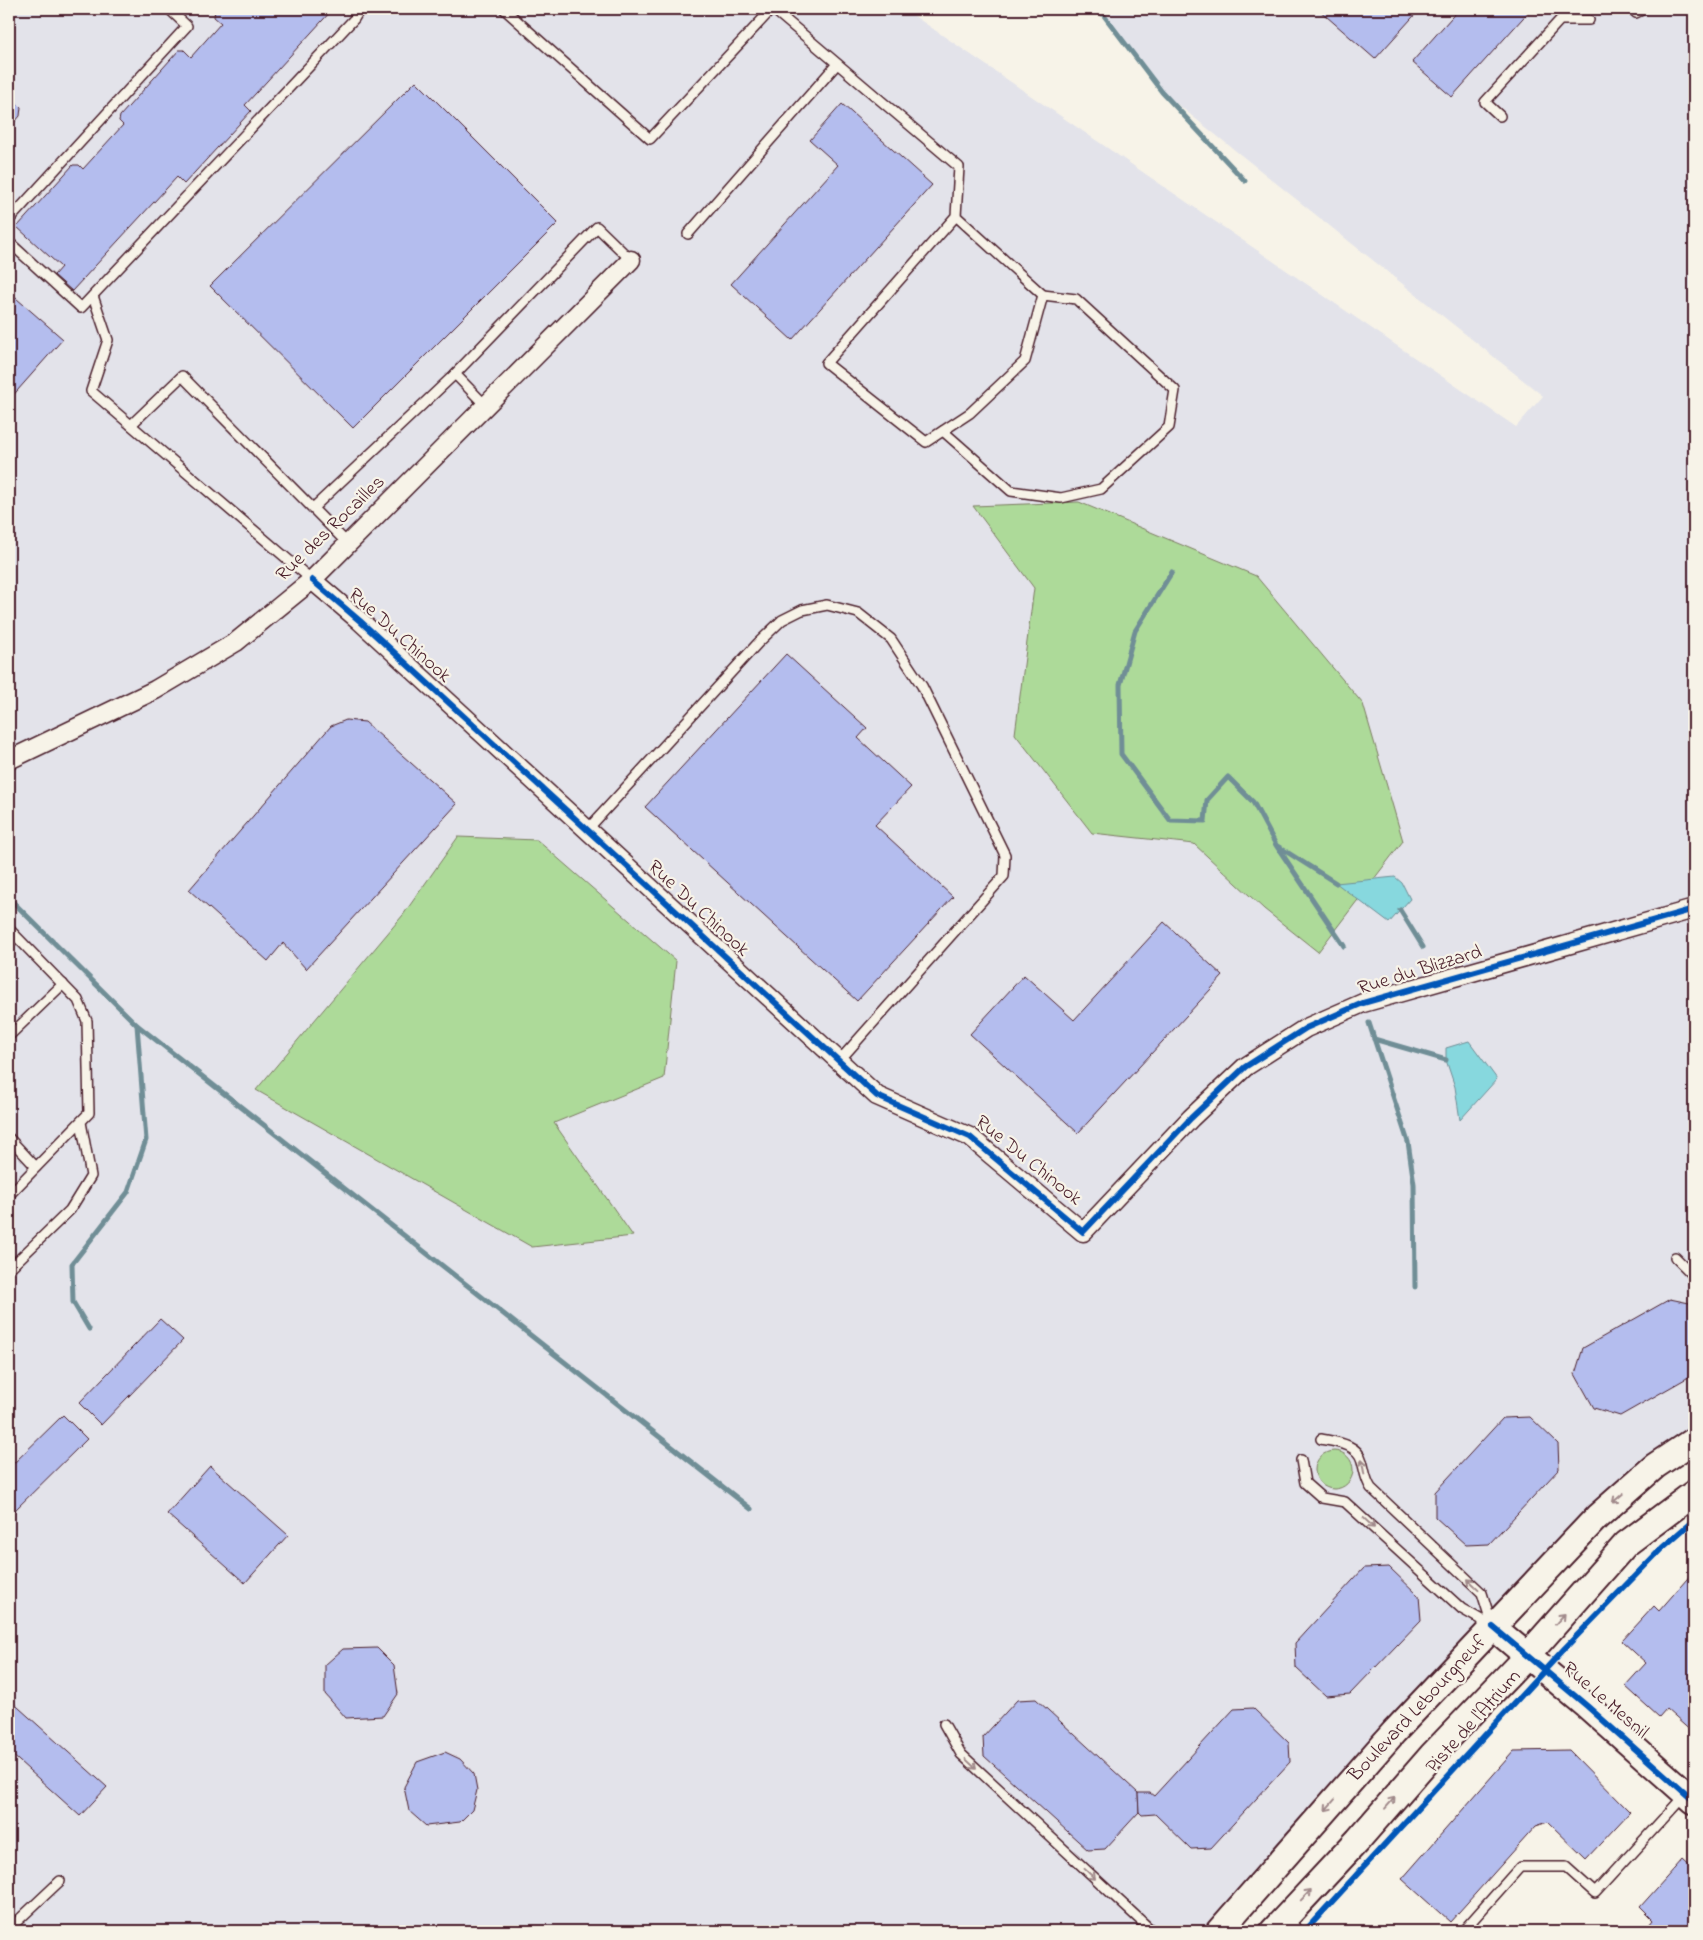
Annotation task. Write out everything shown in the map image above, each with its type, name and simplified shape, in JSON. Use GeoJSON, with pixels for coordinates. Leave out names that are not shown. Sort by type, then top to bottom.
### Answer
{"type":"FeatureCollection","features":[{"type":"Feature","properties":{"kind":"main road","name":"Boulevard Lebourgneuf"},"geometry":{"type":"LineString","coordinates":[[1219,1931],[1394,1732],[1597,1517],[1655,1466],[1694,1440]]}},
{"type":"Feature","properties":{"kind":"main road"},"geometry":{"type":"LineString","coordinates":[[1285,1927],[1432,1755],[1527,1656],[1626,1544],[1694,1493]]}},
{"type":"Feature","properties":{"kind":"main road","name":"Rue Le Mesnil"},"geometry":{"type":"LineString","coordinates":[[1493,1627],[1690,1797]]}},
{"type":"Feature","properties":{"kind":"street","name":"Rue des Rocailles"},"geometry":{"type":"LineString","coordinates":[[9,760],[155,690],[236,642],[312,580],[631,260]]}},
{"type":"Feature","properties":{"kind":"street","name":"Rue Du Chinook"},"geometry":{"type":"LineString","coordinates":[[312,580],[360,621],[877,1096],[970,1137],[1083,1232]]}},
{"type":"Feature","properties":{"kind":"street","name":"Rue du Blizzard"},"geometry":{"type":"LineString","coordinates":[[1083,1232],[1191,1118],[1245,1066],[1306,1028],[1362,1003],[1694,909]]}},
{"type":"Feature","properties":{"kind":"lane"},"geometry":{"type":"LineString","coordinates":[[9,220],[187,26],[169,9]]}},
{"type":"Feature","properties":{"kind":"lane"},"geometry":{"type":"LineString","coordinates":[[9,242],[82,308],[347,26],[360,9]]}},
{"type":"Feature","properties":{"kind":"lane"},"geometry":{"type":"LineString","coordinates":[[504,9],[650,139],[772,9],[959,167],[956,216],[826,363],[926,442],[970,412],[1025,361],[1043,295]]}},
{"type":"Feature","properties":{"kind":"lane"},"geometry":{"type":"LineString","coordinates":[[1634,9],[1636,13],[1644,9]]}},
{"type":"Feature","properties":{"kind":"lane"},"geometry":{"type":"LineString","coordinates":[[1500,116],[1485,102],[1560,20],[1589,20]]}},
{"type":"Feature","properties":{"kind":"lane"},"geometry":{"type":"LineString","coordinates":[[688,234],[837,64]]}},
{"type":"Feature","properties":{"kind":"lane"},"geometry":{"type":"LineString","coordinates":[[943,431],[1011,491],[1060,498],[1100,488],[1169,427],[1175,390],[1076,299],[1043,295],[956,216]]}},
{"type":"Feature","properties":{"kind":"lane"},"geometry":{"type":"LineString","coordinates":[[313,508],[455,374],[597,227],[631,260]]}},
{"type":"Feature","properties":{"kind":"lane"},"geometry":{"type":"LineString","coordinates":[[93,296],[108,340],[91,391],[312,580]]}},
{"type":"Feature","properties":{"kind":"lane"},"geometry":{"type":"LineString","coordinates":[[455,374],[486,406]]}},
{"type":"Feature","properties":{"kind":"lane"},"geometry":{"type":"LineString","coordinates":[[131,425],[182,376],[348,544]]}},
{"type":"Feature","properties":{"kind":"lane"},"geometry":{"type":"LineString","coordinates":[[587,830],[758,643],[782,620],[802,610],[828,605],[858,612],[891,639],[922,686],[1001,848],[1004,855],[1004,876],[839,1061]]}},
{"type":"Feature","properties":{"kind":"lane"},"geometry":{"type":"LineString","coordinates":[[9,930],[78,1000],[87,1021],[89,1113],[9,1195]]}},
{"type":"Feature","properties":{"kind":"lane"},"geometry":{"type":"LineString","coordinates":[[9,1036],[63,984]]}},
{"type":"Feature","properties":{"kind":"lane"},"geometry":{"type":"LineString","coordinates":[[9,1269],[70,1210],[91,1176],[81,1122]]}},
{"type":"Feature","properties":{"kind":"lane"},"geometry":{"type":"LineString","coordinates":[[9,1138],[36,1167]]}},
{"type":"Feature","properties":{"kind":"lane"},"geometry":{"type":"LineString","coordinates":[[1675,1257],[1694,1276]]}},
{"type":"Feature","properties":{"kind":"lane"},"geometry":{"type":"LineString","coordinates":[[1321,1438],[1349,1445],[1362,1459],[1366,1480],[1371,1488],[1482,1593],[1493,1627]]}},
{"type":"Feature","properties":{"kind":"lane"},"geometry":{"type":"LineString","coordinates":[[1301,1460],[1305,1483],[1322,1498],[1345,1502],[1462,1609],[1493,1627]]}},
{"type":"Feature","properties":{"kind":"lane"},"geometry":{"type":"LineString","coordinates":[[944,1724],[961,1754],[1152,1931]]}},
{"type":"Feature","properties":{"kind":"lane"},"geometry":{"type":"LineString","coordinates":[[1462,1931],[1520,1867],[1566,1867],[1595,1893],[1690,1797]]}},
{"type":"Feature","properties":{"kind":"lane"},"geometry":{"type":"LineString","coordinates":[[9,1929],[60,1881]]}},
{"type":"Feature","properties":{"kind":"shaded area"},"geometry":{"type":"Polygon","coordinates":[[[9,9],[904,9],[1516,427],[1543,396],[1162,92],[1099,9],[1694,9],[1694,1440],[1655,1466],[1219,1931],[9,1931],[9,9]]]}},
{"type":"Feature","properties":{"kind":"green space"},"geometry":{"type":"Polygon","coordinates":[[[1079,502],[1256,576],[1363,704],[1403,841],[1318,952],[1264,909],[1194,844],[1092,833],[1015,734],[1034,588],[973,506],[1079,502]]]}},
{"type":"Feature","properties":{"kind":"green space"},"geometry":{"type":"Polygon","coordinates":[[[458,837],[537,840],[676,961],[664,1078],[554,1123],[633,1236],[532,1247],[256,1090],[403,915],[458,837]]]}},
{"type":"Feature","properties":{"kind":"green space"},"geometry":{"type":"Polygon","coordinates":[[[1334,1451],[1348,1456],[1353,1470],[1348,1484],[1334,1489],[1320,1484],[1315,1470],[1320,1456],[1334,1451]]]}},
{"type":"Feature","properties":{"kind":"water"},"geometry":{"type":"Polygon","coordinates":[[[1395,877],[1402,883],[1410,899],[1389,923],[1336,883],[1395,877]]]}},
{"type":"Feature","properties":{"kind":"water"},"geometry":{"type":"Polygon","coordinates":[[[1469,1041],[1497,1079],[1460,1120],[1455,1087],[1446,1060],[1446,1048],[1469,1041]]]}},
{"type":"Feature","properties":{"kind":"building"},"geometry":{"type":"Polygon","coordinates":[[[215,9],[333,9],[245,105],[251,111],[184,184],[177,177],[72,291],[54,275],[61,267],[17,227],[73,165],[79,165],[83,169],[123,125],[119,121],[120,116],[179,50],[184,50],[191,57],[221,23],[214,17],[215,9]]]}},
{"type":"Feature","properties":{"kind":"building"},"geometry":{"type":"Polygon","coordinates":[[[1318,9],[1420,9],[1375,59],[1318,9]]]}},
{"type":"Feature","properties":{"kind":"building"},"geometry":{"type":"Polygon","coordinates":[[[1459,9],[1531,9],[1452,97],[1412,62],[1459,9]]]}},
{"type":"Feature","properties":{"kind":"building"},"geometry":{"type":"Polygon","coordinates":[[[416,81],[558,223],[353,428],[210,286],[416,81]]]}},
{"type":"Feature","properties":{"kind":"building"},"geometry":{"type":"Polygon","coordinates":[[[9,96],[21,107],[20,116],[9,129],[9,96]]]}},
{"type":"Feature","properties":{"kind":"building"},"geometry":{"type":"Polygon","coordinates":[[[842,104],[932,185],[792,340],[731,284],[838,165],[810,140],[842,104]]]}},
{"type":"Feature","properties":{"kind":"building"},"geometry":{"type":"Polygon","coordinates":[[[9,292],[63,339],[9,400],[9,292]]]}},
{"type":"Feature","properties":{"kind":"building"},"geometry":{"type":"Polygon","coordinates":[[[786,654],[867,728],[858,738],[911,787],[875,825],[953,897],[857,1001],[645,807],[786,654]]]}},
{"type":"Feature","properties":{"kind":"building"},"geometry":{"type":"Polygon","coordinates":[[[346,720],[365,722],[457,804],[306,969],[283,943],[268,961],[189,890],[331,726],[346,720]]]}},
{"type":"Feature","properties":{"kind":"building"},"geometry":{"type":"Polygon","coordinates":[[[1164,922],[1223,976],[1078,1133],[970,1034],[1024,975],[1074,1020],[1164,922]]]}},
{"type":"Feature","properties":{"kind":"building"},"geometry":{"type":"Polygon","coordinates":[[[1670,1299],[1694,1304],[1694,1374],[1620,1416],[1594,1408],[1575,1374],[1583,1348],[1670,1299]]]}},
{"type":"Feature","properties":{"kind":"building"},"geometry":{"type":"Polygon","coordinates":[[[160,1319],[183,1340],[101,1425],[79,1403],[160,1319]]]}},
{"type":"Feature","properties":{"kind":"building"},"geometry":{"type":"Polygon","coordinates":[[[63,1415],[87,1439],[9,1516],[9,1468],[63,1415]]]}},
{"type":"Feature","properties":{"kind":"building"},"geometry":{"type":"Polygon","coordinates":[[[1530,1417],[1558,1444],[1559,1469],[1489,1544],[1466,1545],[1435,1517],[1435,1492],[1503,1418],[1530,1417]]]}},
{"type":"Feature","properties":{"kind":"building"},"geometry":{"type":"Polygon","coordinates":[[[210,1466],[288,1535],[245,1583],[167,1514],[210,1466]]]}},
{"type":"Feature","properties":{"kind":"building"},"geometry":{"type":"Polygon","coordinates":[[[1389,1567],[1419,1596],[1421,1620],[1350,1694],[1326,1696],[1296,1668],[1295,1643],[1364,1568],[1389,1567]]]}},
{"type":"Feature","properties":{"kind":"building"},"geometry":{"type":"Polygon","coordinates":[[[1694,1571],[1694,1734],[1666,1709],[1659,1717],[1625,1686],[1646,1663],[1622,1641],[1654,1606],[1659,1611],[1694,1571]]]}},
{"type":"Feature","properties":{"kind":"building"},"geometry":{"type":"Polygon","coordinates":[[[377,1648],[394,1665],[398,1694],[383,1716],[346,1718],[325,1694],[325,1665],[343,1649],[377,1648]]]}},
{"type":"Feature","properties":{"kind":"building"},"geometry":{"type":"Polygon","coordinates":[[[9,1699],[107,1787],[80,1816],[9,1752],[9,1699]]]}},
{"type":"Feature","properties":{"kind":"building"},"geometry":{"type":"Polygon","coordinates":[[[1036,1699],[1138,1793],[1139,1812],[1105,1849],[1088,1850],[984,1756],[983,1737],[1017,1700],[1036,1699]]]}},
{"type":"Feature","properties":{"kind":"building"},"geometry":{"type":"Polygon","coordinates":[[[1253,1708],[1289,1743],[1290,1762],[1211,1848],[1191,1849],[1155,1814],[1142,1815],[1139,1812],[1138,1793],[1150,1793],[1154,1796],[1234,1709],[1253,1708]]]}},
{"type":"Feature","properties":{"kind":"building"},"geometry":{"type":"Polygon","coordinates":[[[1569,1750],[1630,1812],[1586,1859],[1548,1822],[1536,1826],[1450,1922],[1402,1879],[1514,1751],[1569,1750]]]}},
{"type":"Feature","properties":{"kind":"building"},"geometry":{"type":"Polygon","coordinates":[[[445,1752],[460,1759],[474,1774],[477,1790],[472,1810],[460,1822],[426,1826],[409,1811],[404,1787],[417,1762],[445,1752]]]}},
{"type":"Feature","properties":{"kind":"building"},"geometry":{"type":"Polygon","coordinates":[[[1683,1859],[1694,1869],[1694,1931],[1644,1931],[1653,1920],[1640,1907],[1683,1859]]]}},
{"type":"Feature","properties":{"kind":"waterway"},"geometry":{"type":"LineString","coordinates":[[1099,9],[1162,92],[1245,181]]}},
{"type":"Feature","properties":{"kind":"waterway"},"geometry":{"type":"LineString","coordinates":[[1172,572],[1135,631],[1120,685],[1121,754],[1170,820],[1205,821],[1207,800],[1228,777],[1253,802],[1276,845],[1344,946]]}},
{"type":"Feature","properties":{"kind":"waterway"},"geometry":{"type":"LineString","coordinates":[[1279,847],[1336,883]]}},
{"type":"Feature","properties":{"kind":"waterway"},"geometry":{"type":"LineString","coordinates":[[9,898],[137,1025],[751,1509]]}},
{"type":"Feature","properties":{"kind":"waterway"},"geometry":{"type":"LineString","coordinates":[[1400,910],[1423,947]]}},
{"type":"Feature","properties":{"kind":"waterway"},"geometry":{"type":"LineString","coordinates":[[1369,1023],[1408,1142],[1414,1184],[1415,1287]]}},
{"type":"Feature","properties":{"kind":"waterway"},"geometry":{"type":"LineString","coordinates":[[89,1329],[73,1302],[72,1264],[128,1192],[146,1140],[137,1025]]}},
{"type":"Feature","properties":{"kind":"waterway"},"geometry":{"type":"LineString","coordinates":[[1374,1039],[1446,1060]]}},
{"type":"Feature","properties":{"kind":"cycle path"},"geometry":{"type":"LineString","coordinates":[[312,580],[360,621],[877,1096],[970,1137],[1083,1232],[1191,1118],[1245,1067],[1306,1028],[1363,1003],[1694,909]]}},
{"type":"Feature","properties":{"kind":"cycle path","name":"Piste de l'Atrium"},"geometry":{"type":"LineString","coordinates":[[1305,1931],[1565,1648],[1662,1548],[1694,1520]]}},
{"type":"Feature","properties":{"kind":"cycle path"},"geometry":{"type":"LineString","coordinates":[[1493,1627],[1587,1706],[1694,1801]]}}]}
